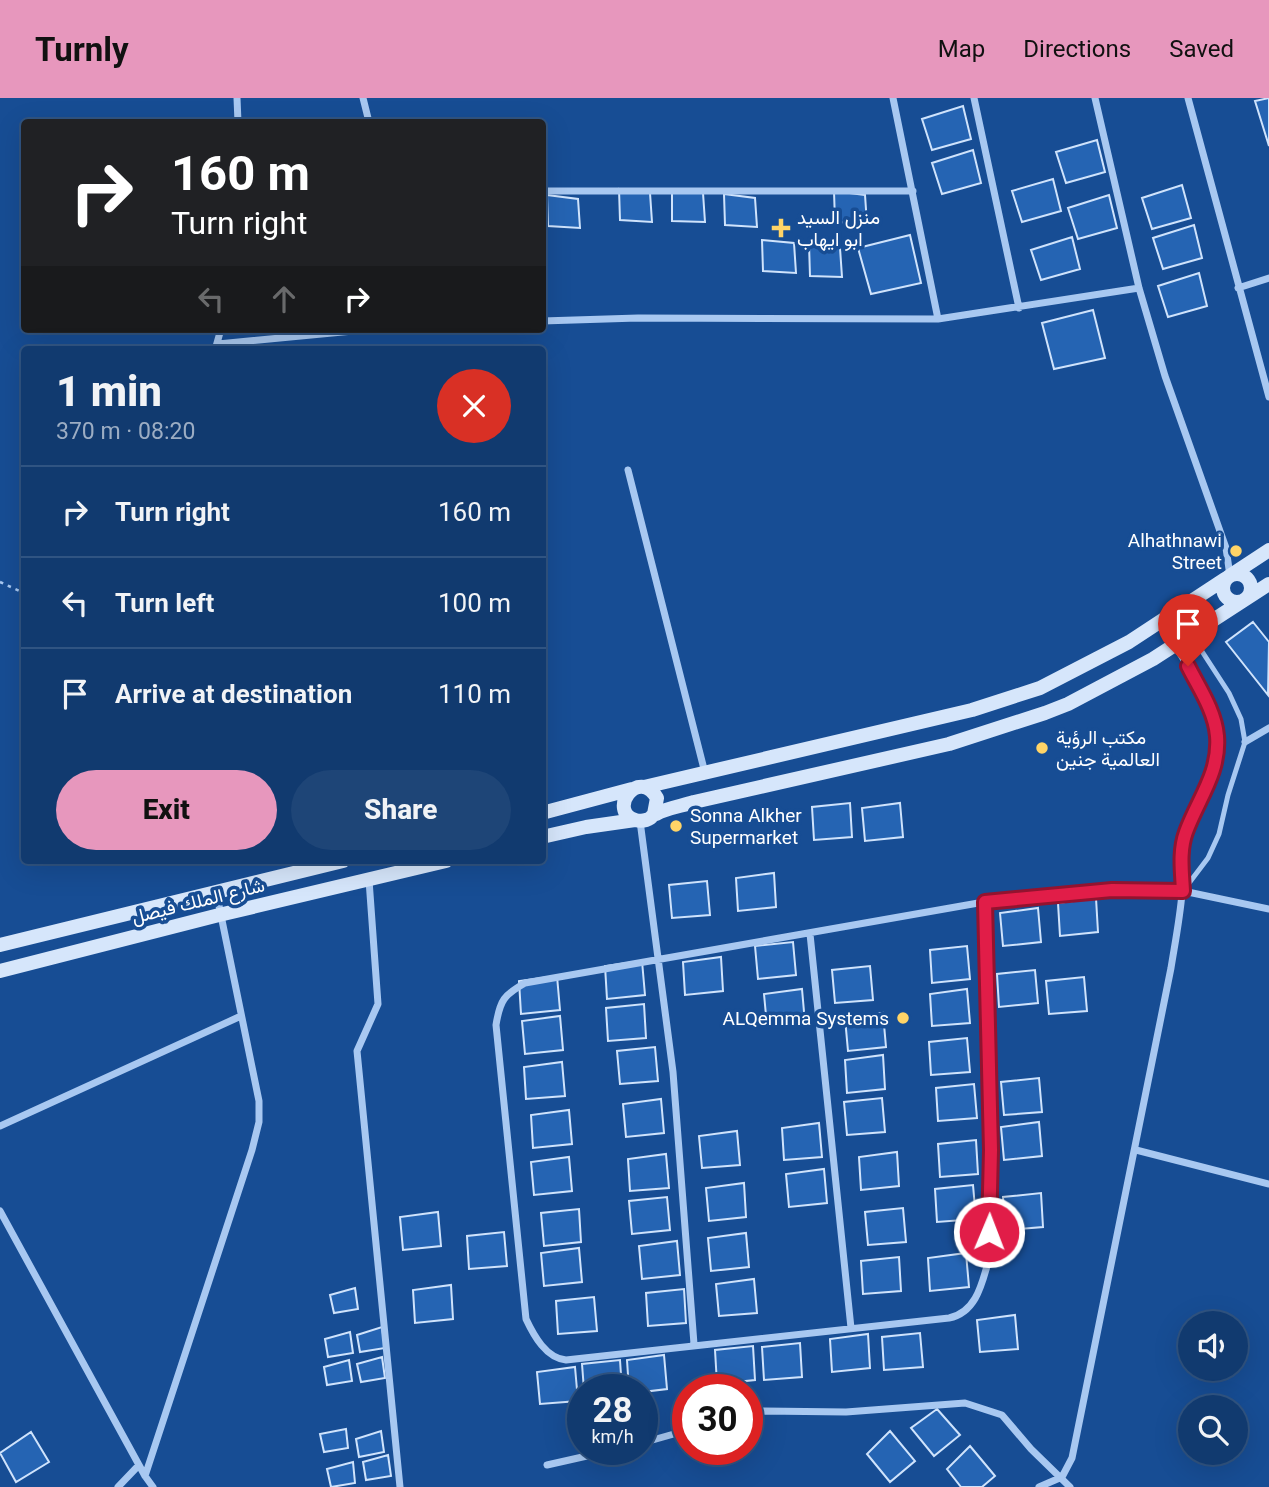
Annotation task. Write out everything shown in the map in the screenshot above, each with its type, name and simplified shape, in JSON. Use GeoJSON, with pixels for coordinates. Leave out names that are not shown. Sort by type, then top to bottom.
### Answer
{"type":"FeatureCollection","features":[{"type":"Feature","properties":{"kind":"main road"},"geometry":{"type":"LineString","coordinates":[[546,812],[972,710],[1040,688],[1093,663],[1129,642],[1269,550]]}},
{"type":"Feature","properties":{"kind":"main road"},"geometry":{"type":"LineString","coordinates":[[1230,577],[1224,584],[1227,597],[1235,602],[1244,601]]}},
{"type":"Feature","properties":{"kind":"main road"},"geometry":{"type":"LineString","coordinates":[[546,836],[586,827],[651,818],[654,814],[694,803],[949,744],[1009,726],[1068,704],[1175,645],[1269,584]]}},
{"type":"Feature","properties":{"kind":"main road"},"geometry":{"type":"LineString","coordinates":[[638,820],[626,813],[624,803],[625,797],[638,788],[649,789],[657,798],[654,814]]}},
{"type":"Feature","properties":{"kind":"main road","name":"شارع الملك فيصل"},"geometry":{"type":"LineString","coordinates":[[0,945],[330,864]]}},
{"type":"Feature","properties":{"kind":"main road","name":"شارع الملك فيصل"},"geometry":{"type":"LineString","coordinates":[[0,971],[434,864]]}},
{"type":"Feature","properties":{"kind":"street"},"geometry":{"type":"LineString","coordinates":[[237,98],[239,119]]}},
{"type":"Feature","properties":{"kind":"street"},"geometry":{"type":"LineString","coordinates":[[363,98],[368,119]]}},
{"type":"Feature","properties":{"kind":"street"},"geometry":{"type":"LineString","coordinates":[[892,98],[938,319]]}},
{"type":"Feature","properties":{"kind":"street"},"geometry":{"type":"LineString","coordinates":[[974,98],[1018,308]]}},
{"type":"Feature","properties":{"kind":"street"},"geometry":{"type":"LineString","coordinates":[[1095,98],[1139,288],[1165,376],[1226,548],[1230,577]]}},
{"type":"Feature","properties":{"kind":"street"},"geometry":{"type":"LineString","coordinates":[[1188,98],[1269,397]]}},
{"type":"Feature","properties":{"kind":"street"},"geometry":{"type":"LineString","coordinates":[[546,191],[913,191]]}},
{"type":"Feature","properties":{"kind":"street"},"geometry":{"type":"LineString","coordinates":[[1238,288],[1269,278]]}},
{"type":"Feature","properties":{"kind":"street"},"geometry":{"type":"LineString","coordinates":[[546,321],[638,318],[938,319],[1139,288]]}},
{"type":"Feature","properties":{"kind":"street"},"geometry":{"type":"LineString","coordinates":[[226,346],[339,333]]}},
{"type":"Feature","properties":{"kind":"street"},"geometry":{"type":"LineString","coordinates":[[628,470],[705,774]]}},
{"type":"Feature","properties":{"kind":"street"},"geometry":{"type":"LineString","coordinates":[[1039,1487],[1062,1477],[1072,1458],[1171,968],[1183,891],[1181,853],[1185,833],[1209,783],[1217,759],[1217,734],[1207,703],[1175,645]]}},
{"type":"Feature","properties":{"kind":"street"},"geometry":{"type":"LineString","coordinates":[[1245,742],[1269,728]]}},
{"type":"Feature","properties":{"kind":"street"},"geometry":{"type":"LineString","coordinates":[[638,820],[673,1072],[694,1344]]}},
{"type":"Feature","properties":{"kind":"street"},"geometry":{"type":"LineString","coordinates":[[369,880],[378,1004],[357,1051],[400,1487]]}},
{"type":"Feature","properties":{"kind":"street"},"geometry":{"type":"LineString","coordinates":[[985,902],[991,1150],[988,1265],[969,1309],[959,1315],[851,1328],[563,1360],[552,1356],[533,1335],[526,1320],[496,1025],[499,1004],[512,991],[525,983],[985,902],[1112,890],[1183,891],[1269,909]]}},
{"type":"Feature","properties":{"kind":"street"},"geometry":{"type":"LineString","coordinates":[[145,1476],[259,1122],[259,1101],[216,891]]}},
{"type":"Feature","properties":{"kind":"street"},"geometry":{"type":"LineString","coordinates":[[810,934],[851,1328]]}},
{"type":"Feature","properties":{"kind":"street"},"geometry":{"type":"LineString","coordinates":[[0,1126],[241,1016]]}},
{"type":"Feature","properties":{"kind":"street"},"geometry":{"type":"LineString","coordinates":[[1136,1150],[1269,1184]]}},
{"type":"Feature","properties":{"kind":"street"},"geometry":{"type":"LineString","coordinates":[[0,1211],[153,1487]]}},
{"type":"Feature","properties":{"kind":"street"},"geometry":{"type":"LineString","coordinates":[[763,1410],[846,1412],[965,1403],[1002,1415],[1069,1487]]}},
{"type":"Feature","properties":{"kind":"street"},"geometry":{"type":"LineString","coordinates":[[547,1465],[567,1460]]}},
{"type":"Feature","properties":{"kind":"street"},"geometry":{"type":"LineString","coordinates":[[118,1487],[139,1465]]}},
{"type":"Feature","properties":{"kind":"lane"},"geometry":{"type":"LineString","coordinates":[[1183,891],[1208,858],[1219,834],[1245,742],[1241,719],[1229,693],[1191,635]]}},
{"type":"Feature","properties":{"kind":"path"},"geometry":{"type":"LineString","coordinates":[[0,582],[21,592]]}},
{"type":"Feature","properties":{"kind":"building"},"geometry":{"type":"Polygon","coordinates":[[[1269,98],[1269,146],[1255,101],[1269,98]]]}},
{"type":"Feature","properties":{"kind":"building"},"geometry":{"type":"Polygon","coordinates":[[[963,106],[971,139],[932,150],[922,119],[963,106]]]}},
{"type":"Feature","properties":{"kind":"building"},"geometry":{"type":"Polygon","coordinates":[[[1097,140],[1105,172],[1066,183],[1056,152],[1097,140]]]}},
{"type":"Feature","properties":{"kind":"building"},"geometry":{"type":"Polygon","coordinates":[[[973,150],[981,183],[942,194],[932,163],[973,150]]]}},
{"type":"Feature","properties":{"kind":"building"},"geometry":{"type":"Polygon","coordinates":[[[1053,179],[1061,211],[1022,222],[1012,191],[1053,179]]]}},
{"type":"Feature","properties":{"kind":"building"},"geometry":{"type":"Polygon","coordinates":[[[1182,185],[1191,218],[1152,229],[1142,198],[1182,185]]]}},
{"type":"Feature","properties":{"kind":"building"},"geometry":{"type":"Polygon","coordinates":[[[619,189],[650,193],[652,222],[620,220],[619,189]]]}},
{"type":"Feature","properties":{"kind":"building"},"geometry":{"type":"Polygon","coordinates":[[[672,190],[703,193],[705,222],[672,221],[672,190]]]}},
{"type":"Feature","properties":{"kind":"building"},"geometry":{"type":"Polygon","coordinates":[[[834,191],[865,195],[867,224],[835,222],[834,191]]]}},
{"type":"Feature","properties":{"kind":"building"},"geometry":{"type":"Polygon","coordinates":[[[724,194],[755,198],[757,227],[725,225],[724,194]]]}},
{"type":"Feature","properties":{"kind":"building"},"geometry":{"type":"Polygon","coordinates":[[[547,195],[578,199],[580,228],[548,226],[547,195]]]}},
{"type":"Feature","properties":{"kind":"building"},"geometry":{"type":"Polygon","coordinates":[[[1109,195],[1117,228],[1078,239],[1068,208],[1109,195]]]}},
{"type":"Feature","properties":{"kind":"building"},"geometry":{"type":"Polygon","coordinates":[[[1194,225],[1202,258],[1163,269],[1153,238],[1194,225]]]}},
{"type":"Feature","properties":{"kind":"building"},"geometry":{"type":"Polygon","coordinates":[[[910,235],[921,283],[871,294],[858,248],[910,235]]]}},
{"type":"Feature","properties":{"kind":"building"},"geometry":{"type":"Polygon","coordinates":[[[1072,237],[1080,269],[1041,280],[1031,250],[1072,237]]]}},
{"type":"Feature","properties":{"kind":"building"},"geometry":{"type":"Polygon","coordinates":[[[762,240],[794,243],[796,273],[763,271],[762,240]]]}},
{"type":"Feature","properties":{"kind":"building"},"geometry":{"type":"Polygon","coordinates":[[[809,244],[840,248],[842,277],[810,276],[809,244]]]}},
{"type":"Feature","properties":{"kind":"building"},"geometry":{"type":"Polygon","coordinates":[[[1199,273],[1207,306],[1168,317],[1158,286],[1199,273]]]}},
{"type":"Feature","properties":{"kind":"building"},"geometry":{"type":"Polygon","coordinates":[[[1093,310],[1105,358],[1054,369],[1042,323],[1093,310]]]}},
{"type":"Feature","properties":{"kind":"building"},"geometry":{"type":"Polygon","coordinates":[[[1253,622],[1269,642],[1268,695],[1226,642],[1253,622]]]}},
{"type":"Feature","properties":{"kind":"building"},"geometry":{"type":"Polygon","coordinates":[[[850,803],[852,837],[814,840],[812,807],[850,803]]]}},
{"type":"Feature","properties":{"kind":"building"},"geometry":{"type":"Polygon","coordinates":[[[900,803],[903,837],[865,841],[862,808],[900,803]]]}},
{"type":"Feature","properties":{"kind":"building"},"geometry":{"type":"Polygon","coordinates":[[[774,873],[776,907],[738,911],[736,878],[774,873]]]}},
{"type":"Feature","properties":{"kind":"building"},"geometry":{"type":"Polygon","coordinates":[[[707,881],[710,915],[672,918],[669,885],[707,881]]]}},
{"type":"Feature","properties":{"kind":"building"},"geometry":{"type":"Polygon","coordinates":[[[1096,898],[1098,932],[1060,936],[1058,903],[1096,898]]]}},
{"type":"Feature","properties":{"kind":"building"},"geometry":{"type":"Polygon","coordinates":[[[1038,908],[1041,942],[1003,946],[1000,913],[1038,908]]]}},
{"type":"Feature","properties":{"kind":"building"},"geometry":{"type":"Polygon","coordinates":[[[793,942],[796,975],[758,979],[755,946],[793,942]]]}},
{"type":"Feature","properties":{"kind":"building"},"geometry":{"type":"Polygon","coordinates":[[[967,946],[970,979],[932,983],[930,950],[967,946]]]}},
{"type":"Feature","properties":{"kind":"building"},"geometry":{"type":"Polygon","coordinates":[[[721,957],[723,991],[685,995],[683,962],[721,957]]]}},
{"type":"Feature","properties":{"kind":"building"},"geometry":{"type":"Polygon","coordinates":[[[642,961],[645,995],[607,999],[605,966],[642,961]]]}},
{"type":"Feature","properties":{"kind":"building"},"geometry":{"type":"Polygon","coordinates":[[[870,966],[873,1000],[835,1003],[832,970],[870,966]]]}},
{"type":"Feature","properties":{"kind":"building"},"geometry":{"type":"Polygon","coordinates":[[[1035,970],[1038,1003],[999,1007],[997,974],[1035,970]]]}},
{"type":"Feature","properties":{"kind":"building"},"geometry":{"type":"Polygon","coordinates":[[[557,976],[560,1010],[521,1014],[519,981],[557,976]]]}},
{"type":"Feature","properties":{"kind":"building"},"geometry":{"type":"Polygon","coordinates":[[[1084,977],[1087,1011],[1049,1014],[1046,981],[1084,977]]]}},
{"type":"Feature","properties":{"kind":"building"},"geometry":{"type":"Polygon","coordinates":[[[802,989],[805,1023],[767,1026],[764,994],[802,989]]]}},
{"type":"Feature","properties":{"kind":"building"},"geometry":{"type":"Polygon","coordinates":[[[967,989],[970,1023],[932,1026],[930,994],[967,989]]]}},
{"type":"Feature","properties":{"kind":"building"},"geometry":{"type":"Polygon","coordinates":[[[644,1004],[646,1038],[608,1041],[606,1008],[644,1004]]]}},
{"type":"Feature","properties":{"kind":"building"},"geometry":{"type":"Polygon","coordinates":[[[883,1013],[886,1047],[848,1051],[845,1018],[883,1013]]]}},
{"type":"Feature","properties":{"kind":"building"},"geometry":{"type":"Polygon","coordinates":[[[560,1016],[563,1050],[525,1054],[522,1021],[560,1016]]]}},
{"type":"Feature","properties":{"kind":"building"},"geometry":{"type":"Polygon","coordinates":[[[967,1038],[970,1072],[931,1075],[929,1042],[967,1038]]]}},
{"type":"Feature","properties":{"kind":"building"},"geometry":{"type":"Polygon","coordinates":[[[655,1047],[658,1081],[620,1084],[617,1051],[655,1047]]]}},
{"type":"Feature","properties":{"kind":"building"},"geometry":{"type":"Polygon","coordinates":[[[883,1055],[885,1089],[847,1093],[845,1060],[883,1055]]]}},
{"type":"Feature","properties":{"kind":"building"},"geometry":{"type":"Polygon","coordinates":[[[562,1062],[565,1096],[526,1099],[524,1067],[562,1062]]]}},
{"type":"Feature","properties":{"kind":"building"},"geometry":{"type":"Polygon","coordinates":[[[1039,1078],[1042,1112],[1004,1115],[1001,1082],[1039,1078]]]}},
{"type":"Feature","properties":{"kind":"building"},"geometry":{"type":"Polygon","coordinates":[[[974,1084],[977,1118],[938,1121],[936,1088],[974,1084]]]}},
{"type":"Feature","properties":{"kind":"building"},"geometry":{"type":"Polygon","coordinates":[[[882,1098],[885,1132],[847,1135],[844,1102],[882,1098]]]}},
{"type":"Feature","properties":{"kind":"building"},"geometry":{"type":"Polygon","coordinates":[[[661,1099],[664,1133],[626,1137],[623,1104],[661,1099]]]}},
{"type":"Feature","properties":{"kind":"building"},"geometry":{"type":"Polygon","coordinates":[[[569,1110],[572,1144],[533,1148],[531,1115],[569,1110]]]}},
{"type":"Feature","properties":{"kind":"building"},"geometry":{"type":"Polygon","coordinates":[[[1039,1122],[1042,1156],[1004,1160],[1001,1127],[1039,1122]]]}},
{"type":"Feature","properties":{"kind":"building"},"geometry":{"type":"Polygon","coordinates":[[[819,1123],[822,1157],[784,1160],[782,1128],[819,1123]]]}},
{"type":"Feature","properties":{"kind":"building"},"geometry":{"type":"Polygon","coordinates":[[[737,1131],[740,1165],[702,1168],[699,1136],[737,1131]]]}},
{"type":"Feature","properties":{"kind":"building"},"geometry":{"type":"Polygon","coordinates":[[[976,1140],[978,1174],[940,1177],[938,1144],[976,1140]]]}},
{"type":"Feature","properties":{"kind":"building"},"geometry":{"type":"Polygon","coordinates":[[[897,1152],[899,1186],[861,1190],[859,1157],[897,1152]]]}},
{"type":"Feature","properties":{"kind":"building"},"geometry":{"type":"Polygon","coordinates":[[[666,1154],[669,1188],[630,1191],[628,1159],[666,1154]]]}},
{"type":"Feature","properties":{"kind":"building"},"geometry":{"type":"Polygon","coordinates":[[[569,1157],[572,1191],[534,1195],[531,1162],[569,1157]]]}},
{"type":"Feature","properties":{"kind":"building"},"geometry":{"type":"Polygon","coordinates":[[[824,1169],[827,1203],[789,1207],[786,1174],[824,1169]]]}},
{"type":"Feature","properties":{"kind":"building"},"geometry":{"type":"Polygon","coordinates":[[[744,1183],[746,1217],[709,1221],[706,1188],[744,1183]]]}},
{"type":"Feature","properties":{"kind":"building"},"geometry":{"type":"Polygon","coordinates":[[[973,1185],[976,1219],[937,1222],[935,1189],[973,1185]]]}},
{"type":"Feature","properties":{"kind":"building"},"geometry":{"type":"Polygon","coordinates":[[[1041,1193],[1043,1227],[1005,1230],[1003,1197],[1041,1193]]]}},
{"type":"Feature","properties":{"kind":"building"},"geometry":{"type":"Polygon","coordinates":[[[667,1197],[670,1230],[632,1234],[629,1201],[667,1197]]]}},
{"type":"Feature","properties":{"kind":"building"},"geometry":{"type":"Polygon","coordinates":[[[903,1208],[906,1242],[868,1245],[865,1212],[903,1208]]]}},
{"type":"Feature","properties":{"kind":"building"},"geometry":{"type":"Polygon","coordinates":[[[579,1209],[581,1242],[544,1246],[541,1213],[579,1209]]]}},
{"type":"Feature","properties":{"kind":"building"},"geometry":{"type":"Polygon","coordinates":[[[438,1212],[441,1246],[403,1250],[400,1217],[438,1212]]]}},
{"type":"Feature","properties":{"kind":"building"},"geometry":{"type":"Polygon","coordinates":[[[504,1232],[507,1266],[469,1269],[467,1236],[504,1232]]]}},
{"type":"Feature","properties":{"kind":"building"},"geometry":{"type":"Polygon","coordinates":[[[746,1233],[749,1267],[711,1271],[708,1238],[746,1233]]]}},
{"type":"Feature","properties":{"kind":"building"},"geometry":{"type":"Polygon","coordinates":[[[677,1241],[680,1275],[642,1279],[639,1246],[677,1241]]]}},
{"type":"Feature","properties":{"kind":"building"},"geometry":{"type":"Polygon","coordinates":[[[579,1248],[582,1282],[544,1286],[541,1253],[579,1248]]]}},
{"type":"Feature","properties":{"kind":"building"},"geometry":{"type":"Polygon","coordinates":[[[966,1253],[969,1287],[930,1291],[928,1258],[966,1253]]]}},
{"type":"Feature","properties":{"kind":"building"},"geometry":{"type":"Polygon","coordinates":[[[899,1257],[901,1291],[863,1294],[861,1261],[899,1257]]]}},
{"type":"Feature","properties":{"kind":"building"},"geometry":{"type":"Polygon","coordinates":[[[754,1279],[757,1313],[719,1316],[716,1284],[754,1279]]]}},
{"type":"Feature","properties":{"kind":"building"},"geometry":{"type":"Polygon","coordinates":[[[451,1285],[453,1319],[415,1323],[413,1290],[451,1285]]]}},
{"type":"Feature","properties":{"kind":"building"},"geometry":{"type":"Polygon","coordinates":[[[355,1288],[358,1309],[334,1313],[330,1295],[355,1288]]]}},
{"type":"Feature","properties":{"kind":"building"},"geometry":{"type":"Polygon","coordinates":[[[684,1289],[686,1323],[648,1326],[646,1293],[684,1289]]]}},
{"type":"Feature","properties":{"kind":"building"},"geometry":{"type":"Polygon","coordinates":[[[594,1297],[597,1331],[558,1334],[556,1301],[594,1297]]]}},
{"type":"Feature","properties":{"kind":"building"},"geometry":{"type":"Polygon","coordinates":[[[1015,1315],[1018,1349],[980,1352],[977,1320],[1015,1315]]]}},
{"type":"Feature","properties":{"kind":"building"},"geometry":{"type":"Polygon","coordinates":[[[382,1327],[385,1348],[360,1352],[357,1335],[382,1327]]]}},
{"type":"Feature","properties":{"kind":"building"},"geometry":{"type":"Polygon","coordinates":[[[350,1332],[353,1353],[328,1357],[325,1339],[350,1332]]]}},
{"type":"Feature","properties":{"kind":"building"},"geometry":{"type":"Polygon","coordinates":[[[920,1333],[923,1367],[884,1370],[882,1337],[920,1333]]]}},
{"type":"Feature","properties":{"kind":"building"},"geometry":{"type":"Polygon","coordinates":[[[868,1334],[870,1368],[832,1372],[830,1339],[868,1334]]]}},
{"type":"Feature","properties":{"kind":"building"},"geometry":{"type":"Polygon","coordinates":[[[800,1343],[802,1377],[764,1380],[762,1347],[800,1343]]]}},
{"type":"Feature","properties":{"kind":"building"},"geometry":{"type":"Polygon","coordinates":[[[753,1346],[755,1374],[716,1374],[715,1350],[753,1346]]]}},
{"type":"Feature","properties":{"kind":"building"},"geometry":{"type":"Polygon","coordinates":[[[664,1355],[667,1389],[658,1390],[658,1374],[628,1374],[627,1360],[664,1355]]]}},
{"type":"Feature","properties":{"kind":"building"},"geometry":{"type":"Polygon","coordinates":[[[382,1357],[385,1378],[361,1382],[357,1364],[382,1357]]]}},
{"type":"Feature","properties":{"kind":"building"},"geometry":{"type":"Polygon","coordinates":[[[349,1360],[352,1381],[327,1385],[324,1367],[349,1360]]]}},
{"type":"Feature","properties":{"kind":"building"},"geometry":{"type":"Polygon","coordinates":[[[620,1360],[621,1374],[583,1374],[582,1364],[620,1360]]]}},
{"type":"Feature","properties":{"kind":"building"},"geometry":{"type":"Polygon","coordinates":[[[575,1367],[576,1374],[567,1374],[567,1402],[540,1404],[537,1372],[575,1367]]]}},
{"type":"Feature","properties":{"kind":"building"},"geometry":{"type":"Polygon","coordinates":[[[937,1409],[960,1435],[934,1456],[911,1428],[937,1409]]]}},
{"type":"Feature","properties":{"kind":"building"},"geometry":{"type":"Polygon","coordinates":[[[346,1429],[348,1448],[324,1452],[320,1434],[346,1429]]]}},
{"type":"Feature","properties":{"kind":"building"},"geometry":{"type":"Polygon","coordinates":[[[381,1431],[384,1452],[359,1457],[356,1439],[381,1431]]]}},
{"type":"Feature","properties":{"kind":"building"},"geometry":{"type":"Polygon","coordinates":[[[890,1431],[915,1461],[890,1482],[867,1454],[890,1431]]]}},
{"type":"Feature","properties":{"kind":"building"},"geometry":{"type":"Polygon","coordinates":[[[31,1432],[49,1462],[16,1482],[0,1453],[31,1432]]]}},
{"type":"Feature","properties":{"kind":"building"},"geometry":{"type":"Polygon","coordinates":[[[970,1446],[995,1476],[982,1487],[961,1487],[947,1469],[970,1446]]]}},
{"type":"Feature","properties":{"kind":"building"},"geometry":{"type":"Polygon","coordinates":[[[388,1455],[391,1476],[366,1480],[363,1462],[388,1455]]]}},
{"type":"Feature","properties":{"kind":"building"},"geometry":{"type":"Polygon","coordinates":[[[353,1462],[355,1483],[331,1487],[327,1469],[353,1462]]]}},
{"type":"Feature","properties":{"kind":"place","name":"منزل السيد ابو ايهاب"},"geometry":{"type":"Point","coordinates":[781,228]}},
{"type":"Feature","properties":{"kind":"place","name":"Alhathnawi Street"},"geometry":{"type":"Point","coordinates":[1236,551]}},
{"type":"Feature","properties":{"kind":"place","name":"مكتب الرؤية العالمية جنين"},"geometry":{"type":"Point","coordinates":[1042,748]}},
{"type":"Feature","properties":{"kind":"place","name":"Sonna Alkher Supermarket"},"geometry":{"type":"Point","coordinates":[676,826]}},
{"type":"Feature","properties":{"kind":"place","name":"ALQemma Systems"},"geometry":{"type":"Point","coordinates":[903,1018]}},
{"type":"Feature","properties":{"kind":"route"},"geometry":{"type":"LineString","coordinates":[[989,1232],[991,1150],[985,902],[1112,890],[1183,891],[1181,853],[1185,833],[1209,783],[1217,759],[1217,734],[1211,712],[1188,666]]}}]}
